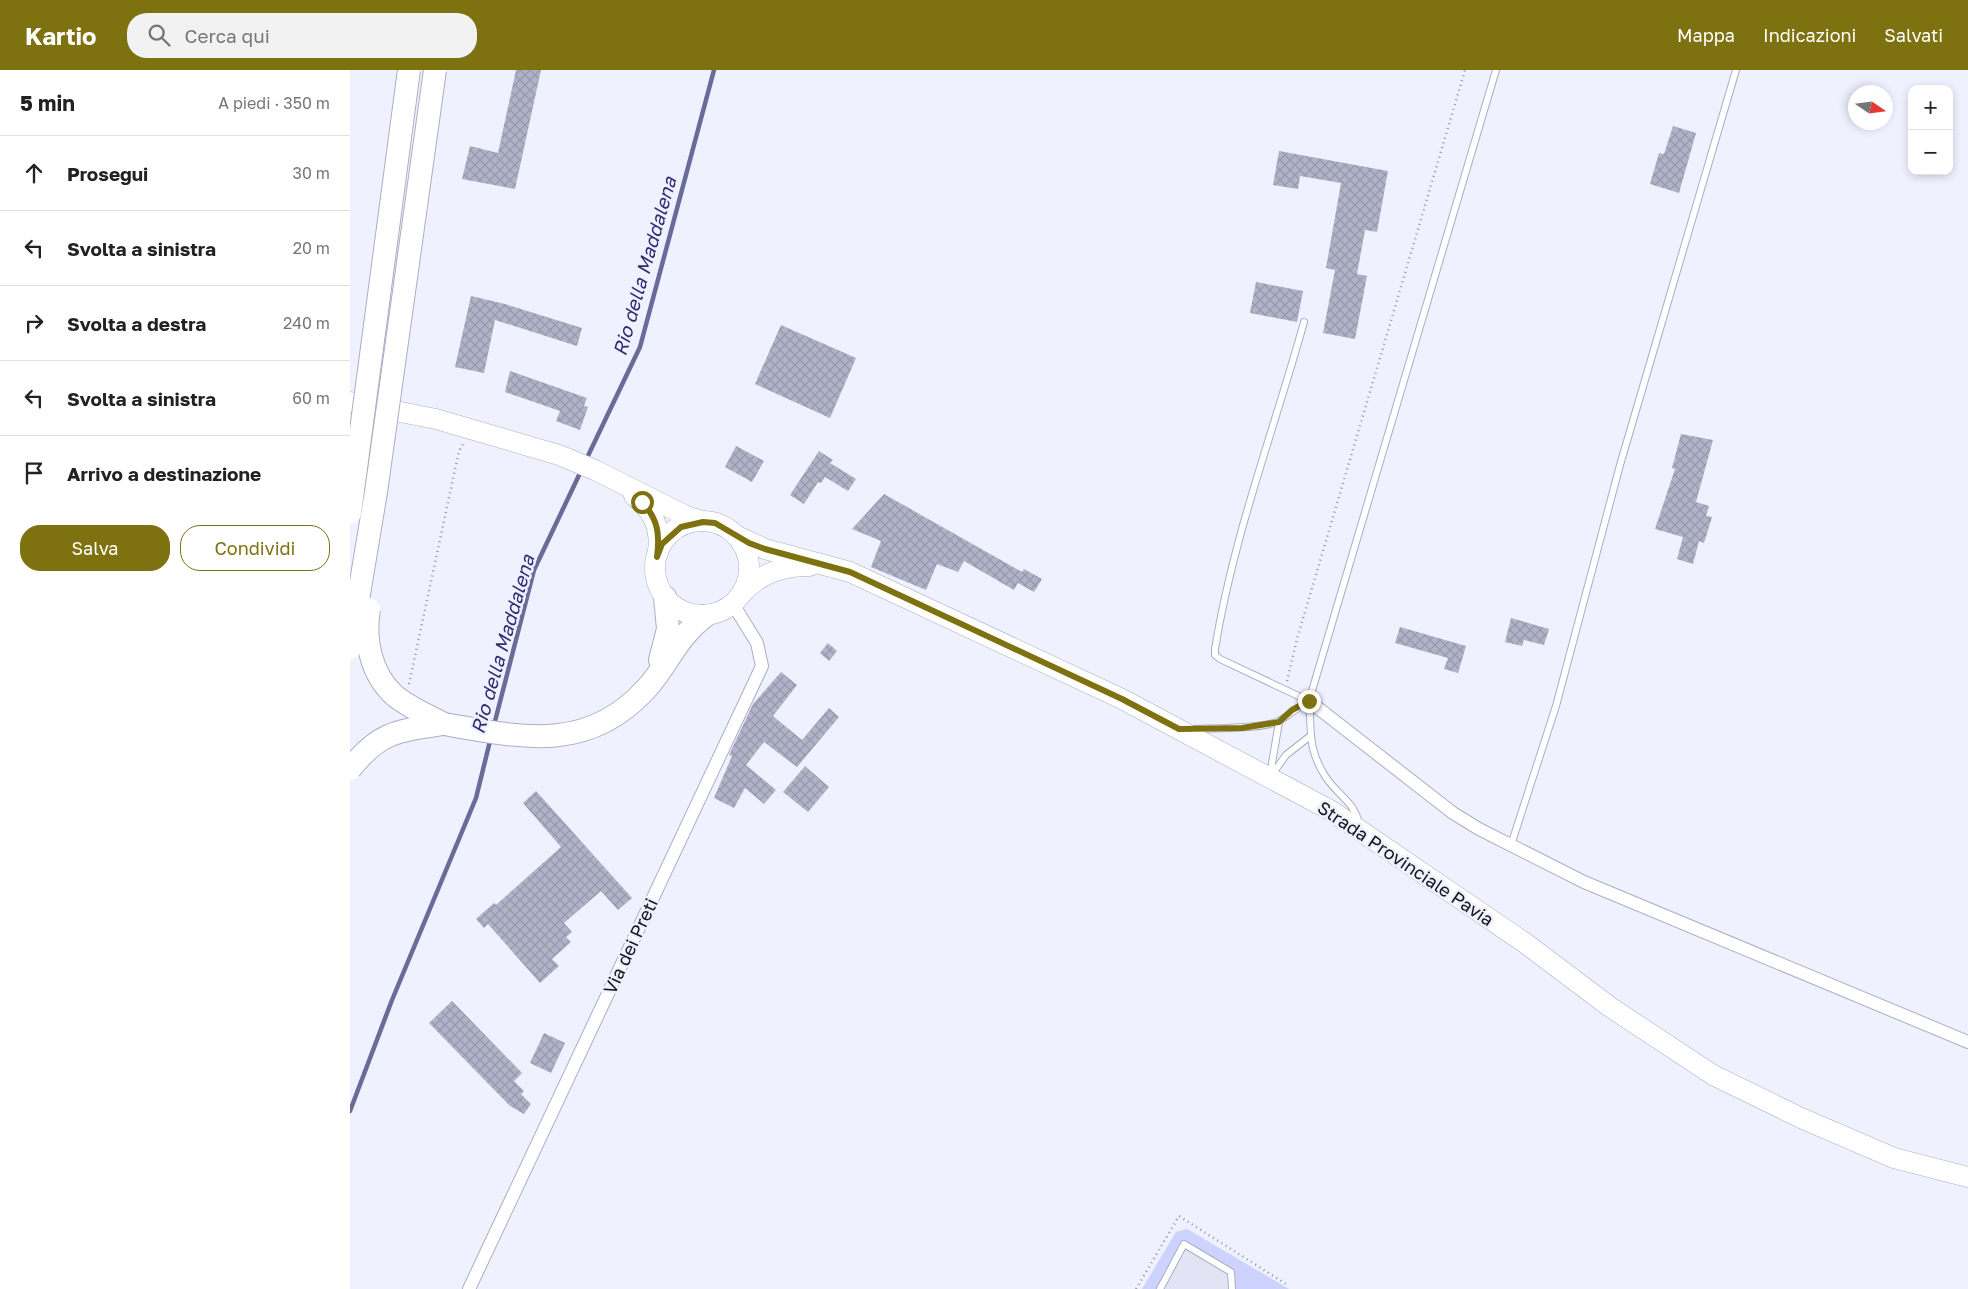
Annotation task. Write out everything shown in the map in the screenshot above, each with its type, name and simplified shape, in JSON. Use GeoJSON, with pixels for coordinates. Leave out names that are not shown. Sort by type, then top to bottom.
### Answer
{"type":"FeatureCollection","features":[{"type":"Feature","properties":{"kind":"highway"},"geometry":{"type":"LineString","coordinates":[[350,513],[409,70]]}},
{"type":"Feature","properties":{"kind":"highway"},"geometry":{"type":"LineString","coordinates":[[350,648],[376,492],[435,70]]}},
{"type":"Feature","properties":{"kind":"highway"},"geometry":{"type":"LineString","coordinates":[[376,492],[381,531],[368,614],[368,646],[376,669],[394,695],[444,724]]}},
{"type":"Feature","properties":{"kind":"highway"},"geometry":{"type":"LineString","coordinates":[[647,688],[666,641],[668,618],[665,597]]}},
{"type":"Feature","properties":{"kind":"highway"},"geometry":{"type":"LineString","coordinates":[[350,769],[366,748],[390,734],[444,724],[524,737],[552,737],[602,722],[624,710],[647,688],[677,643],[705,616]]}},
{"type":"Feature","properties":{"kind":"main road","name":"Strada Provinciale Pavia"},"geometry":{"type":"LineString","coordinates":[[350,402],[436,419],[559,455],[596,470],[686,516],[726,528],[735,535],[765,549],[832,565],[850,572],[1122,699],[1330,810],[1525,944],[1610,1007],[1713,1075],[1801,1118],[1894,1158],[1968,1177]]}},
{"type":"Feature","properties":{"kind":"main road","name":"Strada Provinciale Pavia"},"geometry":{"type":"LineString","coordinates":[[596,470],[630,493],[652,514],[658,534],[656,571],[658,585],[665,597]]}},
{"type":"Feature","properties":{"kind":"main road"},"geometry":{"type":"LineString","coordinates":[[657,557],[662,544],[671,533],[686,525],[703,522]]}},
{"type":"Feature","properties":{"kind":"main road"},"geometry":{"type":"LineString","coordinates":[[735,535],[748,556],[749,569],[747,582],[737,599]]}},
{"type":"Feature","properties":{"kind":"main road","name":"Strada Provinciale Pavia"},"geometry":{"type":"LineString","coordinates":[[705,616],[720,612],[737,599],[754,581],[775,570],[794,566],[832,565]]}},
{"type":"Feature","properties":{"kind":"main road"},"geometry":{"type":"LineString","coordinates":[[665,597],[676,608],[690,614],[705,616]]}},
{"type":"Feature","properties":{"kind":"street","name":"Via dei Preti"},"geometry":{"type":"LineString","coordinates":[[469,1289],[762,666],[757,643],[737,599]]}},
{"type":"Feature","properties":{"kind":"street"},"geometry":{"type":"LineString","coordinates":[[1309,701],[1453,813],[1511,845],[1584,882],[1968,1042]]}},
{"type":"Feature","properties":{"kind":"lane"},"geometry":{"type":"LineString","coordinates":[[1361,830],[1356,809],[1326,778],[1313,752],[1309,737],[1309,701],[1496,70]]}},
{"type":"Feature","properties":{"kind":"lane"},"geometry":{"type":"LineString","coordinates":[[1511,845],[1556,706],[1620,465],[1736,70]]}},
{"type":"Feature","properties":{"kind":"lane"},"geometry":{"type":"LineString","coordinates":[[1304,322],[1236,550],[1222,605],[1215,655],[1220,659],[1286,688],[1309,701]]}},
{"type":"Feature","properties":{"kind":"lane"},"geometry":{"type":"LineString","coordinates":[[1179,729],[1242,728],[1279,722],[1292,710],[1309,701]]}},
{"type":"Feature","properties":{"kind":"lane"},"geometry":{"type":"LineString","coordinates":[[1270,777],[1279,722]]}},
{"type":"Feature","properties":{"kind":"lane"},"geometry":{"type":"LineString","coordinates":[[1270,777],[1286,755],[1309,737]]}},
{"type":"Feature","properties":{"kind":"lane"},"geometry":{"type":"LineString","coordinates":[[1160,1289],[1184,1244],[1231,1272],[1232,1289]]}},
{"type":"Feature","properties":{"kind":"path"},"geometry":{"type":"LineString","coordinates":[[1286,688],[1297,639],[1465,70]]}},
{"type":"Feature","properties":{"kind":"path"},"geometry":{"type":"LineString","coordinates":[[405,693],[459,451]]}},
{"type":"Feature","properties":{"kind":"shaded area"},"geometry":{"type":"Polygon","coordinates":[[[1187,1229],[1289,1289],[1142,1289],[1176,1232],[1187,1229]]]}},
{"type":"Feature","properties":{"kind":"shaded area"},"geometry":{"type":"Polygon","coordinates":[[[1187,1229],[1289,1289],[1232,1289],[1231,1272],[1184,1244],[1158,1289],[1142,1289],[1176,1232],[1187,1229]]]}},
{"type":"Feature","properties":{"kind":"building"},"geometry":{"type":"Polygon","coordinates":[[[516,70],[541,70],[515,189],[462,179],[470,146],[498,153],[516,70]]]}},
{"type":"Feature","properties":{"kind":"building"},"geometry":{"type":"Polygon","coordinates":[[[1673,126],[1696,133],[1679,193],[1650,184],[1659,153],[1664,154],[1673,126]]]}},
{"type":"Feature","properties":{"kind":"building"},"geometry":{"type":"Polygon","coordinates":[[[1279,151],[1388,171],[1377,232],[1365,230],[1357,274],[1367,276],[1355,339],[1323,333],[1335,270],[1326,268],[1341,183],[1300,176],[1298,189],[1273,185],[1279,151]]]}},
{"type":"Feature","properties":{"kind":"building"},"geometry":{"type":"Polygon","coordinates":[[[1256,282],[1303,291],[1297,322],[1250,313],[1256,282]]]}},
{"type":"Feature","properties":{"kind":"building"},"geometry":{"type":"Polygon","coordinates":[[[471,296],[505,304],[582,328],[577,346],[495,320],[484,373],[455,367],[471,296]]]}},
{"type":"Feature","properties":{"kind":"building"},"geometry":{"type":"Polygon","coordinates":[[[781,325],[856,358],[830,418],[755,384],[781,325]]]}},
{"type":"Feature","properties":{"kind":"building"},"geometry":{"type":"Polygon","coordinates":[[[510,371],[587,398],[584,406],[588,407],[580,430],[556,421],[560,411],[505,392],[510,371]]]}},
{"type":"Feature","properties":{"kind":"building"},"geometry":{"type":"Polygon","coordinates":[[[1681,434],[1713,440],[1696,502],[1709,506],[1706,516],[1712,517],[1704,543],[1699,541],[1693,564],[1677,559],[1683,537],[1655,529],[1675,469],[1672,468],[1681,434]]]}},
{"type":"Feature","properties":{"kind":"building"},"geometry":{"type":"Polygon","coordinates":[[[736,446],[764,461],[752,482],[725,467],[736,446]]]}},
{"type":"Feature","properties":{"kind":"building"},"geometry":{"type":"Polygon","coordinates":[[[819,451],[833,460],[830,463],[856,479],[848,491],[825,477],[821,483],[818,482],[804,504],[790,495],[819,451]]]}},
{"type":"Feature","properties":{"kind":"building"},"geometry":{"type":"Polygon","coordinates":[[[884,494],[1022,572],[1024,569],[1042,579],[1034,592],[1018,583],[1014,590],[964,561],[958,572],[937,564],[926,590],[871,567],[881,541],[852,529],[884,494]]]}},
{"type":"Feature","properties":{"kind":"building"},"geometry":{"type":"Polygon","coordinates":[[[1511,618],[1549,629],[1544,645],[1524,640],[1522,646],[1505,642],[1511,618]]]}},
{"type":"Feature","properties":{"kind":"building"},"geometry":{"type":"Polygon","coordinates":[[[1400,627],[1466,646],[1458,673],[1444,669],[1448,658],[1395,643],[1400,627]]]}},
{"type":"Feature","properties":{"kind":"building"},"geometry":{"type":"Polygon","coordinates":[[[828,643],[837,651],[829,661],[820,653],[828,643]]]}},
{"type":"Feature","properties":{"kind":"building"},"geometry":{"type":"Polygon","coordinates":[[[781,672],[797,685],[773,716],[802,740],[829,708],[839,717],[797,767],[764,742],[746,765],[776,790],[764,804],[745,788],[734,808],[714,798],[732,756],[729,755],[753,704],[781,672]]]}},
{"type":"Feature","properties":{"kind":"building"},"geometry":{"type":"Polygon","coordinates":[[[805,766],[829,787],[808,812],[783,792],[805,766]]]}},
{"type":"Feature","properties":{"kind":"building"},"geometry":{"type":"Polygon","coordinates":[[[536,791],[632,898],[618,910],[601,891],[564,923],[572,932],[566,937],[571,942],[552,959],[559,966],[540,983],[488,924],[484,928],[476,919],[494,903],[496,905],[561,847],[523,803],[536,791]]]}},
{"type":"Feature","properties":{"kind":"building"},"geometry":{"type":"Polygon","coordinates":[[[452,1001],[522,1073],[514,1081],[524,1091],[521,1094],[531,1104],[524,1114],[510,1106],[429,1023],[452,1001]]]}},
{"type":"Feature","properties":{"kind":"building"},"geometry":{"type":"Polygon","coordinates":[[[544,1033],[565,1043],[551,1073],[530,1063],[544,1033]]]}},
{"type":"Feature","properties":{"kind":"waterway","name":"Rio della Maddalena"},"geometry":{"type":"LineString","coordinates":[[585,462],[640,347],[714,70]]}},
{"type":"Feature","properties":{"kind":"waterway","name":"Rio della Maddalena"},"geometry":{"type":"LineString","coordinates":[[494,725],[534,570],[581,471]]}},
{"type":"Feature","properties":{"kind":"waterway","name":"Rio della Maddalena"},"geometry":{"type":"LineString","coordinates":[[350,1111],[392,1000],[476,798],[491,737]]}},
{"type":"Feature","properties":{"kind":"route"},"geometry":{"type":"LineString","coordinates":[[642,502],[656,522],[658,534],[657,557],[662,544],[671,533],[681,527],[692,523],[715,523],[749,543],[765,549],[832,565],[850,572],[1122,699],[1179,729],[1242,728],[1279,722],[1292,710],[1309,701]]}}]}
